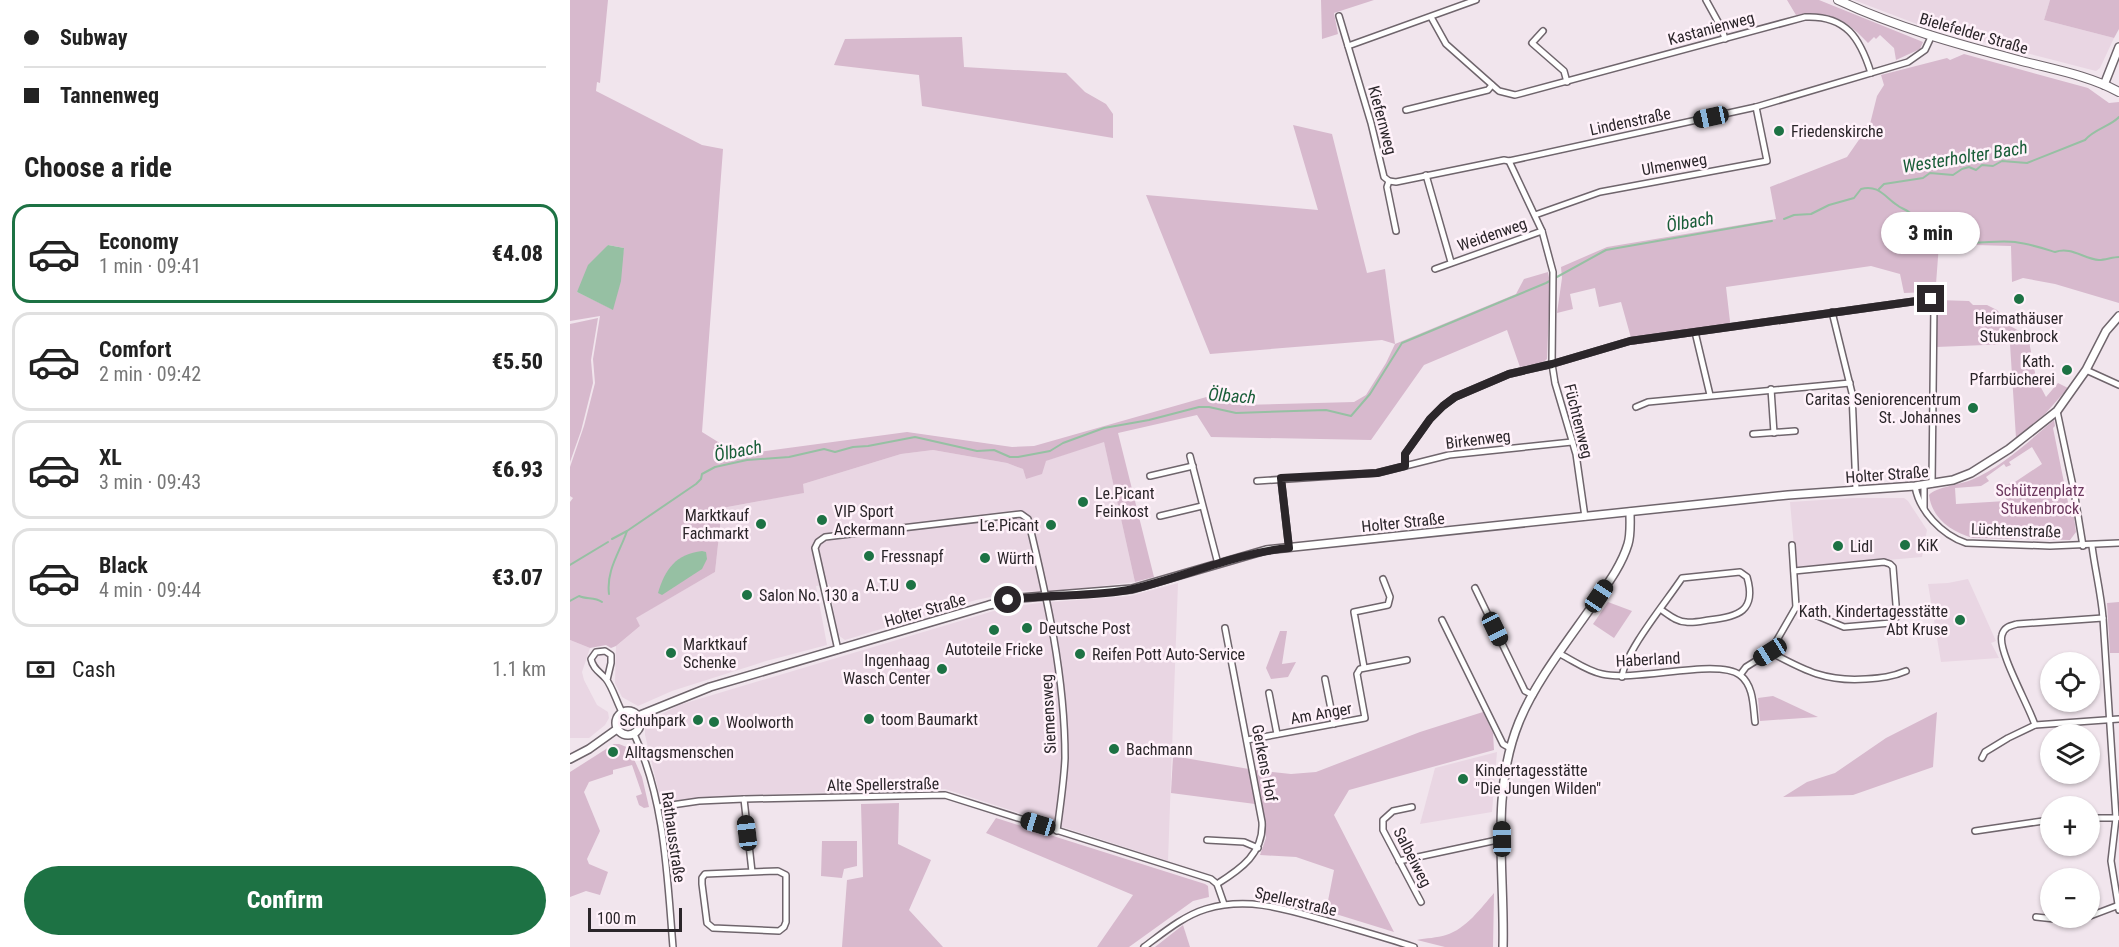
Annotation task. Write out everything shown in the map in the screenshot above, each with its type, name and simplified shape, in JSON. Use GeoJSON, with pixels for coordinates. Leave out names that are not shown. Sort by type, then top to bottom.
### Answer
{"type":"FeatureCollection","features":[{"type":"Feature","properties":{"kind":"main road","name":"Bielefelder Straße"},"geometry":{"type":"LineString","coordinates":[[1838,0],[1895,23],[2104,85],[2119,92]]}},
{"type":"Feature","properties":{"kind":"street"},"geometry":{"type":"LineString","coordinates":[[1348,46],[1476,0]]}},
{"type":"Feature","properties":{"kind":"street"},"geometry":{"type":"LineString","coordinates":[[1706,0],[1725,39]]}},
{"type":"Feature","properties":{"kind":"street","name":"Kiefernweg"},"geometry":{"type":"LineString","coordinates":[[1339,16],[1384,177],[1389,182],[1387,187],[1396,231]]}},
{"type":"Feature","properties":{"kind":"street"},"geometry":{"type":"LineString","coordinates":[[1406,110],[1481,92],[1492,86],[1446,44],[1431,17]]}},
{"type":"Feature","properties":{"kind":"street","name":"Kastanienweg"},"geometry":{"type":"LineString","coordinates":[[1492,86],[1507,94],[1515,95],[1805,17],[1817,17],[1835,22],[1848,29],[1863,49],[1871,73]]}},
{"type":"Feature","properties":{"kind":"street"},"geometry":{"type":"LineString","coordinates":[[1543,31],[1532,43],[1564,71],[1567,82]]}},
{"type":"Feature","properties":{"kind":"street","name":"Lindenstraße"},"geometry":{"type":"LineString","coordinates":[[1389,182],[1504,160],[1509,161],[1756,107],[1908,62],[1925,50],[1932,35]]}},
{"type":"Feature","properties":{"kind":"street"},"geometry":{"type":"LineString","coordinates":[[2104,85],[2119,47]]}},
{"type":"Feature","properties":{"kind":"street","name":"Ulmenweg"},"geometry":{"type":"LineString","coordinates":[[1535,215],[1600,192],[1767,161],[1756,107]]}},
{"type":"Feature","properties":{"kind":"street","name":"Füchtenweg"},"geometry":{"type":"LineString","coordinates":[[1509,161],[1542,231],[1553,272],[1552,364],[1572,442],[1585,517]]}},
{"type":"Feature","properties":{"kind":"street","name":"Weidenweg"},"geometry":{"type":"LineString","coordinates":[[1426,175],[1451,262]]}},
{"type":"Feature","properties":{"kind":"street","name":"Weidenweg"},"geometry":{"type":"LineString","coordinates":[[1434,269],[1542,231]]}},
{"type":"Feature","properties":{"kind":"street"},"geometry":{"type":"LineString","coordinates":[[1405,466],[1405,454],[1430,419],[1455,397],[1509,374],[1630,341],[1931,299],[1934,304],[1928,485],[1925,509]]}},
{"type":"Feature","properties":{"kind":"street"},"geometry":{"type":"LineString","coordinates":[[1832,312],[1850,382],[1856,489]]}},
{"type":"Feature","properties":{"kind":"street","name":"Holter Straße"},"geometry":{"type":"LineString","coordinates":[[638,716],[705,689],[989,605],[1020,598],[1125,590],[1266,550],[1856,489],[1928,485],[1953,480],[1971,473],[2009,449],[2057,411],[2086,370],[2106,331],[2119,316]]}},
{"type":"Feature","properties":{"kind":"street"},"geometry":{"type":"LineString","coordinates":[[1695,332],[1710,395]]}},
{"type":"Feature","properties":{"kind":"street"},"geometry":{"type":"LineString","coordinates":[[2086,370],[2119,385]]}},
{"type":"Feature","properties":{"kind":"street"},"geometry":{"type":"LineString","coordinates":[[1636,407],[1648,402],[1850,382]]}},
{"type":"Feature","properties":{"kind":"street"},"geometry":{"type":"LineString","coordinates":[[1771,389],[1774,433]]}},
{"type":"Feature","properties":{"kind":"street"},"geometry":{"type":"LineString","coordinates":[[2057,411],[2083,546]]}},
{"type":"Feature","properties":{"kind":"street"},"geometry":{"type":"LineString","coordinates":[[1753,434],[1795,430]]}},
{"type":"Feature","properties":{"kind":"street","name":"Birkenweg"},"geometry":{"type":"LineString","coordinates":[[1257,481],[1377,473],[1449,455],[1572,442]]}},
{"type":"Feature","properties":{"kind":"street"},"geometry":{"type":"LineString","coordinates":[[1190,456],[1218,564]]}},
{"type":"Feature","properties":{"kind":"street"},"geometry":{"type":"LineString","coordinates":[[1150,476],[1193,466]]}},
{"type":"Feature","properties":{"kind":"street"},"geometry":{"type":"LineString","coordinates":[[1281,478],[1289,548]]}},
{"type":"Feature","properties":{"kind":"street","name":"Lüchtenstraße"},"geometry":{"type":"LineString","coordinates":[[1915,486],[1918,499],[1945,532],[1956,540],[1966,543],[2083,546],[2119,543]]}},
{"type":"Feature","properties":{"kind":"street"},"geometry":{"type":"LineString","coordinates":[[1160,516],[1202,506]]}},
{"type":"Feature","properties":{"kind":"street"},"geometry":{"type":"LineString","coordinates":[[1503,947],[1502,792],[1510,748],[1520,720],[1533,695],[1612,577],[1624,555],[1629,541],[1630,512]]}},
{"type":"Feature","properties":{"kind":"street","name":"Siemensweg"},"geometry":{"type":"LineString","coordinates":[[838,650],[815,548],[818,542],[825,537],[1021,514],[1028,519],[1046,596],[1061,677],[1065,759],[1058,831]]}},
{"type":"Feature","properties":{"kind":"street"},"geometry":{"type":"LineString","coordinates":[[1755,722],[1751,691],[1740,675],[1746,667],[1770,652],[1796,607],[1792,545]]}},
{"type":"Feature","properties":{"kind":"street"},"geometry":{"type":"LineString","coordinates":[[2092,546],[2101,591],[2108,720],[2117,818],[2111,861],[2119,907],[2100,913]]}},
{"type":"Feature","properties":{"kind":"street"},"geometry":{"type":"LineString","coordinates":[[1794,571],[1884,562],[1890,564],[1893,567],[1898,617],[1895,622],[1891,623],[1844,627],[1796,607]]}},
{"type":"Feature","properties":{"kind":"street"},"geometry":{"type":"LineString","coordinates":[[1622,677],[1631,653],[1660,609],[1683,578],[1740,572],[1747,577],[1749,583],[1749,599],[1744,608],[1730,618],[1686,622],[1677,620],[1660,609]]}},
{"type":"Feature","properties":{"kind":"street"},"geometry":{"type":"LineString","coordinates":[[1383,579],[1390,597],[1389,605],[1354,612],[1364,667],[1407,660]]}},
{"type":"Feature","properties":{"kind":"street"},"geometry":{"type":"LineString","coordinates":[[1475,588],[1525,691],[1533,695]]}},
{"type":"Feature","properties":{"kind":"street"},"geometry":{"type":"LineString","coordinates":[[2035,725],[2002,647],[2003,631],[2008,626],[2017,624],[2103,618]]}},
{"type":"Feature","properties":{"kind":"street"},"geometry":{"type":"LineString","coordinates":[[1442,620],[1503,744],[1510,748]]}},
{"type":"Feature","properties":{"kind":"street","name":"Gerkens Hof"},"geometry":{"type":"LineString","coordinates":[[1225,628],[1262,822],[1263,835],[1258,848]]}},
{"type":"Feature","properties":{"kind":"street"},"geometry":{"type":"LineString","coordinates":[[607,680],[611,655],[605,651],[596,652],[591,659],[592,664],[607,680],[622,712]]}},
{"type":"Feature","properties":{"kind":"street"},"geometry":{"type":"LineString","coordinates":[[1770,652],[1806,671],[1832,680],[1892,677],[1906,671]]}},
{"type":"Feature","properties":{"kind":"street","name":"Haberland"},"geometry":{"type":"LineString","coordinates":[[1560,654],[1589,670],[1622,677],[1720,668],[1740,675]]}},
{"type":"Feature","properties":{"kind":"street","name":"Am Anger"},"geometry":{"type":"LineString","coordinates":[[1247,740],[1365,718],[1357,674],[1364,667]]}},
{"type":"Feature","properties":{"kind":"street"},"geometry":{"type":"LineString","coordinates":[[1325,680],[1334,724]]}},
{"type":"Feature","properties":{"kind":"street"},"geometry":{"type":"LineString","coordinates":[[1269,693],[1276,734]]}},
{"type":"Feature","properties":{"kind":"street"},"geometry":{"type":"LineString","coordinates":[[630,711],[638,716],[640,726],[634,734],[622,735],[616,729],[616,720],[622,712],[630,711]]}},
{"type":"Feature","properties":{"kind":"street"},"geometry":{"type":"LineString","coordinates":[[1982,758],[1985,752],[2000,742],[2035,725],[2119,719]]}},
{"type":"Feature","properties":{"kind":"street"},"geometry":{"type":"LineString","coordinates":[[570,759],[616,729]]}},
{"type":"Feature","properties":{"kind":"street","name":"Rathausstraße"},"geometry":{"type":"LineString","coordinates":[[634,734],[647,763],[658,807],[668,883],[673,947]]}},
{"type":"Feature","properties":{"kind":"street","name":"Alte Spellerstraße"},"geometry":{"type":"LineString","coordinates":[[658,807],[699,801],[945,795],[1202,876],[1217,884]]}},
{"type":"Feature","properties":{"kind":"street"},"geometry":{"type":"LineString","coordinates":[[744,800],[752,872]]}},
{"type":"Feature","properties":{"kind":"street","name":"Salbeiweg"},"geometry":{"type":"LineString","coordinates":[[1412,807],[1393,811],[1383,820],[1383,830],[1421,902]]}},
{"type":"Feature","properties":{"kind":"street"},"geometry":{"type":"LineString","coordinates":[[2100,818],[2117,818]]}},
{"type":"Feature","properties":{"kind":"street"},"geometry":{"type":"LineString","coordinates":[[1975,831],[2040,821]]}},
{"type":"Feature","properties":{"kind":"street"},"geometry":{"type":"LineString","coordinates":[[1399,861],[1502,839]]}},
{"type":"Feature","properties":{"kind":"street"},"geometry":{"type":"LineString","coordinates":[[1207,840],[1244,842],[1258,848],[1255,854],[1217,884],[1224,904]]}},
{"type":"Feature","properties":{"kind":"street"},"geometry":{"type":"LineString","coordinates":[[778,871],[786,875],[786,922],[784,927],[778,931],[709,926],[706,923],[702,884],[705,874],[752,872],[778,871]]}},
{"type":"Feature","properties":{"kind":"street","name":"Spellerstraße"},"geometry":{"type":"LineString","coordinates":[[1144,947],[1184,918],[1224,904],[1246,902],[1278,907],[1414,947]]}},
{"type":"Feature","properties":{"kind":"street"},"geometry":{"type":"LineString","coordinates":[[2036,917],[2040,917]]}},
{"type":"Feature","properties":{"kind":"shaded area"},"geometry":{"type":"Polygon","coordinates":[[[1854,0],[2050,0],[2044,20],[2114,38],[2100,68],[2096,71],[1922,26],[1854,0]]]}},
{"type":"Feature","properties":{"kind":"shaded area"},"geometry":{"type":"Polygon","coordinates":[[[608,245],[624,248],[621,281],[613,310],[577,292],[588,265],[608,245]]]}},
{"type":"Feature","properties":{"kind":"shaded area"},"geometry":{"type":"Polygon","coordinates":[[[1104,441],[1135,582],[1051,592],[1020,591],[976,600],[845,640],[838,635],[829,584],[816,586],[827,645],[766,661],[672,691],[638,706],[622,697],[615,683],[616,646],[640,626],[635,618],[715,572],[722,508],[803,493],[803,484],[901,454],[933,450],[1007,463],[1023,469],[1026,479],[1046,461],[1104,441]]]}},
{"type":"Feature","properties":{"kind":"shaded area"},"geometry":{"type":"Polygon","coordinates":[[[1904,498],[1908,501],[1927,530],[1922,557],[1796,568],[1790,502],[1904,498]]]}},
{"type":"Feature","properties":{"kind":"shaded area"},"geometry":{"type":"Polygon","coordinates":[[[702,551],[706,552],[707,559],[702,569],[662,595],[658,593],[668,570],[678,559],[702,551]]]}},
{"type":"Feature","properties":{"kind":"shaded area","name":"Kath. Kindertagesstätte Abt Kruse"},"geometry":{"type":"Polygon","coordinates":[[[1968,579],[1996,641],[1991,643],[1999,658],[1941,662],[1928,584],[1968,579]]]}},
{"type":"Feature","properties":{"kind":"shaded area"},"geometry":{"type":"Polygon","coordinates":[[[1178,583],[1168,861],[945,789],[742,795],[668,803],[660,797],[645,728],[656,717],[679,705],[1007,607],[1130,596],[1178,583]]]}},
{"type":"Feature","properties":{"kind":"shaded area"},"geometry":{"type":"Polygon","coordinates":[[[570,640],[590,648],[582,672],[584,680],[597,705],[608,712],[609,718],[605,725],[589,738],[570,738],[570,640]]]}},
{"type":"Feature","properties":{"kind":"shaded area","name":"Kindertagesstätte \"Die Jungen Wilden\""},"geometry":{"type":"Polygon","coordinates":[[[1497,752],[1492,812],[1420,824],[1435,768],[1497,752]]]}},
{"type":"Feature","properties":{"kind":"green space"},"geometry":{"type":"Polygon","coordinates":[[[570,0],[608,0],[600,83],[597,82],[596,91],[702,145],[723,149],[702,432],[723,445],[751,453],[907,432],[1012,447],[1034,446],[1217,394],[1241,405],[1354,402],[1366,395],[1395,344],[1516,294],[1524,279],[1548,272],[1550,283],[1547,359],[1542,363],[1520,367],[1507,330],[1424,365],[1371,440],[1211,437],[1197,415],[1118,433],[1154,577],[1135,582],[1104,442],[1046,461],[1042,474],[1026,479],[1023,469],[1007,463],[933,450],[901,454],[803,484],[804,493],[722,508],[715,572],[636,618],[640,626],[611,648],[606,645],[590,648],[570,640],[570,502],[573,498],[570,496],[570,467],[595,383],[593,359],[600,316],[570,321],[570,0]],[[608,245],[577,292],[612,309],[624,248],[608,245]]]}},
{"type":"Feature","properties":{"kind":"green space"},"geometry":{"type":"Polygon","coordinates":[[[1321,0],[1374,0],[1334,13],[1338,34],[1322,39],[1321,0]]]}},
{"type":"Feature","properties":{"kind":"green space"},"geometry":{"type":"Polygon","coordinates":[[[1787,0],[1819,0],[1923,42],[1920,49],[1896,60],[1894,48],[1880,35],[1868,43],[1852,28],[1836,18],[1818,14],[1796,15],[1787,0]]]}},
{"type":"Feature","properties":{"kind":"green space"},"geometry":{"type":"Polygon","coordinates":[[[2050,0],[2119,0],[2119,29],[2114,38],[2044,20],[2050,0]]]}},
{"type":"Feature","properties":{"kind":"green space"},"geometry":{"type":"Polygon","coordinates":[[[962,37],[964,67],[1066,73],[1085,92],[1106,104],[1113,114],[1113,138],[922,106],[919,75],[834,65],[845,39],[962,37]]]}},
{"type":"Feature","properties":{"kind":"green space"},"geometry":{"type":"Polygon","coordinates":[[[1964,54],[2088,88],[2109,103],[2119,102],[2119,303],[2055,284],[2023,278],[2012,282],[2011,246],[1939,244],[1936,284],[1930,292],[1904,293],[1900,274],[1871,266],[1726,287],[1731,330],[1633,345],[1621,302],[1599,307],[1595,288],[1570,294],[1573,309],[1557,313],[1562,278],[1561,267],[1607,247],[1776,219],[1770,187],[1847,157],[1865,131],[1863,126],[1870,124],[1877,96],[1884,85],[1881,75],[1947,58],[1950,60],[1964,54]]]}},
{"type":"Feature","properties":{"kind":"green space"},"geometry":{"type":"Polygon","coordinates":[[[1293,125],[1332,134],[1367,273],[1385,269],[1395,344],[1382,340],[1210,354],[1146,195],[1318,210],[1293,125]]]}},
{"type":"Feature","properties":{"kind":"green space"},"geometry":{"type":"Polygon","coordinates":[[[1937,300],[1969,301],[1973,305],[1987,305],[1997,310],[2012,327],[2028,336],[2036,378],[2046,397],[2058,383],[2068,388],[2045,414],[2016,438],[2010,344],[1936,347],[1937,300]]]}},
{"type":"Feature","properties":{"kind":"green space"},"geometry":{"type":"Polygon","coordinates":[[[598,318],[591,360],[593,383],[581,431],[570,462],[570,324],[598,318]]]}},
{"type":"Feature","properties":{"kind":"green space","name":"Schützenplatz Stukenbrock"},"geometry":{"type":"Polygon","coordinates":[[[2054,420],[2053,428],[2076,532],[2070,540],[1973,538],[1951,528],[1939,518],[1931,503],[1929,495],[1932,492],[1982,475],[2025,445],[2054,420]],[[2032,447],[2009,462],[2011,465],[2006,467],[2004,464],[1986,477],[1989,481],[1981,486],[1955,488],[1956,504],[2006,501],[2005,485],[2015,482],[2042,464],[2032,447]]]}},
{"type":"Feature","properties":{"kind":"green space"},"geometry":{"type":"Polygon","coordinates":[[[1608,602],[1632,611],[1614,638],[1593,624],[1608,602]]]}},
{"type":"Feature","properties":{"kind":"green space"},"geometry":{"type":"Polygon","coordinates":[[[2119,602],[2119,653],[2110,653],[2107,603],[2119,602]]]}},
{"type":"Feature","properties":{"kind":"green space"},"geometry":{"type":"Polygon","coordinates":[[[1280,631],[1287,631],[1282,664],[1296,662],[1288,677],[1271,679],[1266,668],[1280,631]]]}},
{"type":"Feature","properties":{"kind":"green space"},"geometry":{"type":"Polygon","coordinates":[[[1773,696],[1818,717],[1760,721],[1758,698],[1773,696]]]}},
{"type":"Feature","properties":{"kind":"green space"},"geometry":{"type":"Polygon","coordinates":[[[1483,712],[1493,733],[1494,750],[1349,790],[1334,815],[1394,932],[1326,911],[1334,870],[1296,857],[1260,855],[1266,838],[1255,770],[1291,774],[1316,772],[1420,732],[1483,712]]]}},
{"type":"Feature","properties":{"kind":"green space"},"geometry":{"type":"Polygon","coordinates":[[[1937,712],[1933,767],[1853,795],[1783,797],[1807,782],[1835,773],[1886,738],[1937,712]]]}},
{"type":"Feature","properties":{"kind":"green space"},"geometry":{"type":"Polygon","coordinates":[[[614,744],[629,748],[642,777],[649,807],[644,808],[639,805],[636,796],[642,794],[632,765],[613,770],[613,774],[589,782],[584,792],[600,831],[587,859],[589,864],[608,872],[600,895],[586,891],[570,897],[570,772],[614,744]]]}},
{"type":"Feature","properties":{"kind":"green space"},"geometry":{"type":"Polygon","coordinates":[[[1173,756],[1249,769],[1255,804],[1171,793],[1173,756]]]}},
{"type":"Feature","properties":{"kind":"green space"},"geometry":{"type":"Polygon","coordinates":[[[899,803],[898,844],[931,860],[909,910],[943,947],[842,947],[847,880],[863,877],[861,804],[899,803]]]}},
{"type":"Feature","properties":{"kind":"green space"},"geometry":{"type":"Polygon","coordinates":[[[996,818],[1205,884],[1208,886],[1209,897],[1193,901],[1129,947],[1097,947],[1133,895],[986,833],[996,818]]]}},
{"type":"Feature","properties":{"kind":"green space"},"geometry":{"type":"Polygon","coordinates":[[[822,841],[857,841],[857,866],[844,869],[842,878],[821,876],[822,841]]]}},
{"type":"Feature","properties":{"kind":"green space"},"geometry":{"type":"Polygon","coordinates":[[[1494,893],[1493,947],[1445,947],[1417,940],[1443,936],[1460,928],[1494,893]]]}},
{"type":"Feature","properties":{"kind":"green space"},"geometry":{"type":"Polygon","coordinates":[[[1183,925],[1190,947],[1155,947],[1183,925]]]}},
{"type":"Feature","properties":{"kind":"waterway","name":"Westerholter Bach"},"geometry":{"type":"LineString","coordinates":[[1879,189],[1884,184],[1923,178],[1930,173],[1953,175],[1962,169],[1969,167],[1976,170],[1982,165],[1993,166],[2002,161],[2027,163],[2085,140],[2119,117]]}},
{"type":"Feature","properties":{"kind":"waterway","name":"Ölbach"},"geometry":{"type":"LineString","coordinates":[[1784,219],[1794,215],[1811,214],[1829,205],[1854,198],[1861,189],[1872,188],[1950,240],[2015,242],[2055,252],[2072,252],[2099,260],[2119,257]]}},
{"type":"Feature","properties":{"kind":"waterway","name":"Ölbach"},"geometry":{"type":"LineString","coordinates":[[609,594],[612,569],[627,531],[696,484],[702,474],[715,467],[747,460],[789,457],[824,449],[835,452],[915,437],[977,451],[994,450],[1010,457],[1018,457],[1050,451],[1063,443],[1104,428],[1149,420],[1199,407],[1236,413],[1326,410],[1351,416],[1370,394],[1402,343],[1546,283],[1606,250],[1772,221]]}},
{"type":"Feature","properties":{"kind":"waterway","name":"Ölbach"},"geometry":{"type":"LineString","coordinates":[[612,539],[627,531]]}},
{"type":"Feature","properties":{"kind":"waterway","name":"Ölbach"},"geometry":{"type":"LineString","coordinates":[[570,565],[608,542]]}},
{"type":"Feature","properties":{"kind":"waterway","name":"Ölbach"},"geometry":{"type":"LineString","coordinates":[[570,601],[579,596],[602,602]]}},
{"type":"Feature","properties":{"kind":"place","name":"Friedenskirche"},"geometry":{"type":"Point","coordinates":[1779,131]}},
{"type":"Feature","properties":{"kind":"place","name":"Heimathäuser Stukenbrock"},"geometry":{"type":"Point","coordinates":[2019,299]}},
{"type":"Feature","properties":{"kind":"place","name":"Kath. Pfarrbücherei"},"geometry":{"type":"Point","coordinates":[2067,370]}},
{"type":"Feature","properties":{"kind":"place","name":"Caritas Seniorencentrum St. Johannes"},"geometry":{"type":"Point","coordinates":[1973,408]}},
{"type":"Feature","properties":{"kind":"place","name":"Le.Picant Feinkost"},"geometry":{"type":"Point","coordinates":[1083,502]}},
{"type":"Feature","properties":{"kind":"place","name":"VIP Sport Ackermann"},"geometry":{"type":"Point","coordinates":[822,520]}},
{"type":"Feature","properties":{"kind":"place","name":"Marktkauf Fachmarkt"},"geometry":{"type":"Point","coordinates":[761,524]}},
{"type":"Feature","properties":{"kind":"place","name":"Le.Picant"},"geometry":{"type":"Point","coordinates":[1051,525]}},
{"type":"Feature","properties":{"kind":"place","name":"KiK"},"geometry":{"type":"Point","coordinates":[1905,545]}},
{"type":"Feature","properties":{"kind":"place","name":"Lidl"},"geometry":{"type":"Point","coordinates":[1838,546]}},
{"type":"Feature","properties":{"kind":"place","name":"Fressnapf"},"geometry":{"type":"Point","coordinates":[869,556]}},
{"type":"Feature","properties":{"kind":"place","name":"Würth"},"geometry":{"type":"Point","coordinates":[985,558]}},
{"type":"Feature","properties":{"kind":"place","name":"A.T.U"},"geometry":{"type":"Point","coordinates":[911,585]}},
{"type":"Feature","properties":{"kind":"place","name":"Salon No. 130 a"},"geometry":{"type":"Point","coordinates":[747,595]}},
{"type":"Feature","properties":{"kind":"place","name":"Kath. Kindertagesstätte Abt Kruse"},"geometry":{"type":"Point","coordinates":[1960,620]}},
{"type":"Feature","properties":{"kind":"place","name":"Deutsche Post"},"geometry":{"type":"Point","coordinates":[1027,628]}},
{"type":"Feature","properties":{"kind":"place","name":"Autoteile Fricke"},"geometry":{"type":"Point","coordinates":[994,630]}},
{"type":"Feature","properties":{"kind":"place","name":"Marktkauf Schenke"},"geometry":{"type":"Point","coordinates":[671,653]}},
{"type":"Feature","properties":{"kind":"place","name":"Reifen Pott Auto-Service"},"geometry":{"type":"Point","coordinates":[1080,654]}},
{"type":"Feature","properties":{"kind":"place","name":"Ingenhaag Wasch Center"},"geometry":{"type":"Point","coordinates":[942,669]}},
{"type":"Feature","properties":{"kind":"place","name":"toom Baumarkt"},"geometry":{"type":"Point","coordinates":[869,719]}},
{"type":"Feature","properties":{"kind":"place","name":"Schuhpark"},"geometry":{"type":"Point","coordinates":[698,720]}},
{"type":"Feature","properties":{"kind":"place","name":"Woolworth"},"geometry":{"type":"Point","coordinates":[714,722]}},
{"type":"Feature","properties":{"kind":"place","name":"Bachmann"},"geometry":{"type":"Point","coordinates":[1114,749]}},
{"type":"Feature","properties":{"kind":"place","name":"Alltagsmenschen"},"geometry":{"type":"Point","coordinates":[613,752]}},
{"type":"Feature","properties":{"kind":"place","name":"Kindertagesstätte \"Die Jungen Wilden\""},"geometry":{"type":"Point","coordinates":[1463,779]}},
{"type":"Feature","properties":{"kind":"route"},"geometry":{"type":"LineString","coordinates":[[1008,600],[1118,592],[1154,584],[1266,550],[1289,548],[1281,478],[1377,473],[1405,466],[1405,454],[1430,419],[1443,406],[1455,397],[1509,374],[1630,341],[1931,299]]}}]}
